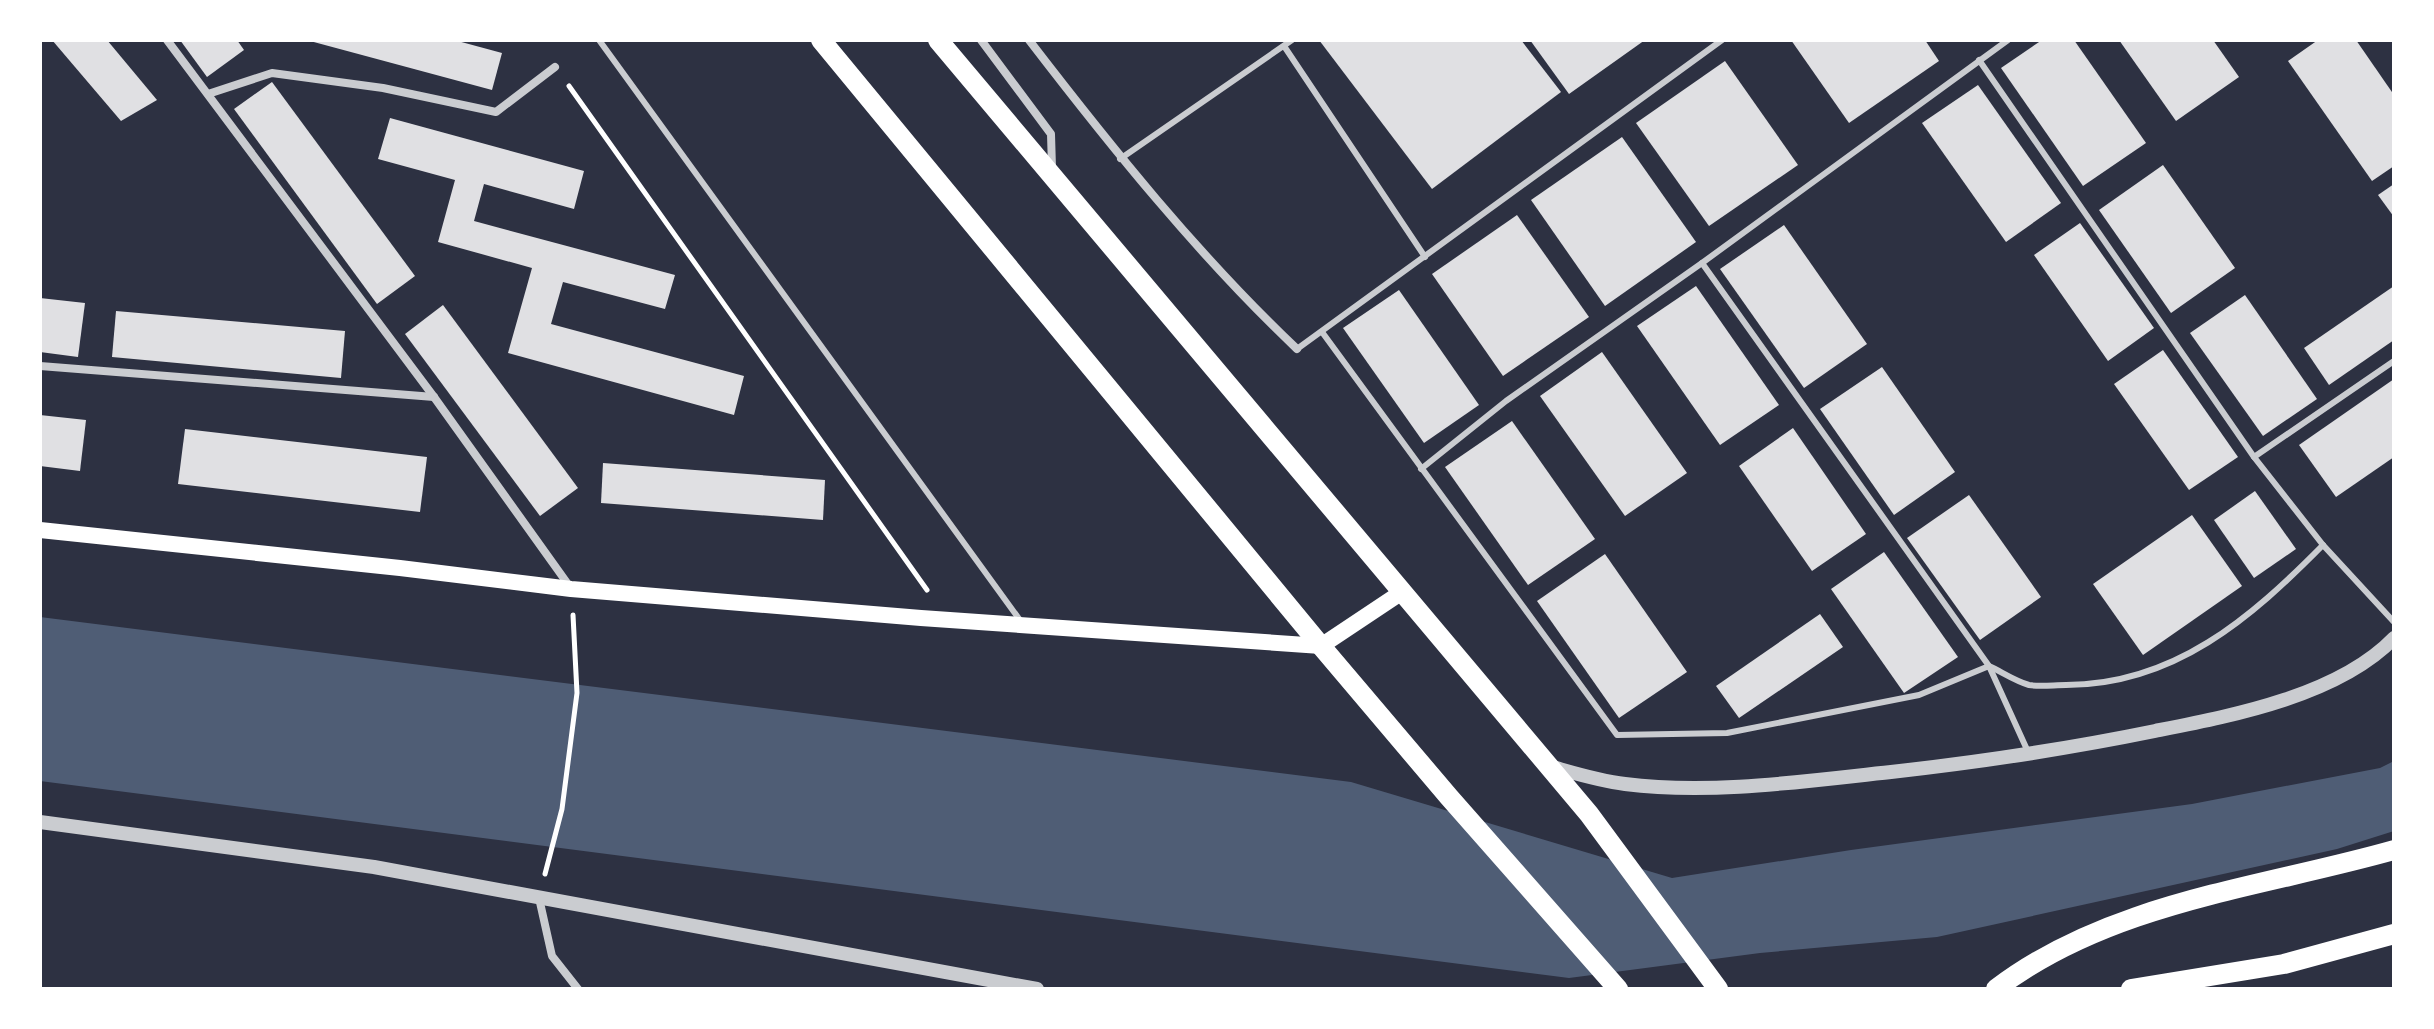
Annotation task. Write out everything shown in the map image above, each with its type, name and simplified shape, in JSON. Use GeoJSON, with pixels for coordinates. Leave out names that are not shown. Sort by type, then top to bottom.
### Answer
{"type":"FeatureCollection","features":[{"type":"Feature","properties":{"kind":"main road"},"geometry":{"type":"LineString","coordinates":[[821,40],[1321,646],[1617,988]]}},
{"type":"Feature","properties":{"kind":"main road"},"geometry":{"type":"LineString","coordinates":[[938,40],[1589,814],[1718,989]]}},
{"type":"Feature","properties":{"kind":"main road"},"geometry":{"type":"LineString","coordinates":[[40,530],[571,589],[1321,646],[1402,592]]}},
{"type":"Feature","properties":{"kind":"main road"},"geometry":{"type":"LineString","coordinates":[[1996,989],[2050,952],[2113,925],[2179,904],[2394,850]]}},
{"type":"Feature","properties":{"kind":"main road"},"geometry":{"type":"LineString","coordinates":[[2131,989],[2284,964],[2394,934]]}},
{"type":"Feature","properties":{"kind":"street"},"geometry":{"type":"LineString","coordinates":[[167,40],[434,397],[571,589]]}},
{"type":"Feature","properties":{"kind":"street"},"geometry":{"type":"LineString","coordinates":[[981,40],[1051,134],[1052,175]]}},
{"type":"Feature","properties":{"kind":"street"},"geometry":{"type":"LineString","coordinates":[[1029,40],[1120,159],[1257,311],[1297,349]]}},
{"type":"Feature","properties":{"kind":"street"},"geometry":{"type":"LineString","coordinates":[[208,94],[272,73],[383,88],[496,112],[555,67]]}},
{"type":"Feature","properties":{"kind":"street"},"geometry":{"type":"LineString","coordinates":[[40,366],[434,397]]}},
{"type":"Feature","properties":{"kind":"street"},"geometry":{"type":"LineString","coordinates":[[1548,766],[1627,784],[1687,787],[1793,783],[2029,754],[2231,716],[2344,675],[2383,650],[2394,638]]}},
{"type":"Feature","properties":{"kind":"street"},"geometry":{"type":"LineString","coordinates":[[40,822],[374,867],[1037,989]]}},
{"type":"Feature","properties":{"kind":"street"},"geometry":{"type":"LineString","coordinates":[[539,898],[552,956],[578,989]]}},
{"type":"Feature","properties":{"kind":"lane"},"geometry":{"type":"LineString","coordinates":[[599,40],[1023,625]]}},
{"type":"Feature","properties":{"kind":"lane"},"geometry":{"type":"LineString","coordinates":[[1120,159],[1292,40]]}},
{"type":"Feature","properties":{"kind":"lane"},"geometry":{"type":"LineString","coordinates":[[1297,349],[1722,40]]}},
{"type":"Feature","properties":{"kind":"lane"},"geometry":{"type":"LineString","coordinates":[[1421,469],[1506,401],[2008,40]]}},
{"type":"Feature","properties":{"kind":"lane"},"geometry":{"type":"LineString","coordinates":[[1284,46],[1425,257]]}},
{"type":"Feature","properties":{"kind":"lane"},"geometry":{"type":"LineString","coordinates":[[1979,60],[2254,457],[2323,545],[2394,622]]}},
{"type":"Feature","properties":{"kind":"lane"},"geometry":{"type":"LineString","coordinates":[[1702,263],[1989,666],[2029,754]]}},
{"type":"Feature","properties":{"kind":"lane"},"geometry":{"type":"LineString","coordinates":[[1322,332],[1617,735],[1727,733],[1919,695],[1989,666],[2029,685],[2088,685],[2150,672],[2203,647],[2275,593],[2323,545]]}},
{"type":"Feature","properties":{"kind":"lane"},"geometry":{"type":"LineString","coordinates":[[2254,457],[2394,361]]}},
{"type":"Feature","properties":{"kind":"path"},"geometry":{"type":"LineString","coordinates":[[555,67],[949,620]]}},
{"type":"Feature","properties":{"kind":"path"},"geometry":{"type":"LineString","coordinates":[[539,898],[562,809],[577,693],[571,589]]}},
{"type":"Feature","properties":{"kind":"water"},"geometry":{"type":"Polygon","coordinates":[[[40,617],[1351,782],[1672,878],[1851,850],[2192,804],[2380,768],[2394,761],[2394,831],[2337,849],[1937,937],[1760,953],[1569,978],[40,781],[40,617]]]}},
{"type":"Feature","properties":{"kind":"building"},"geometry":{"type":"Polygon","coordinates":[[[52,40],[107,40],[157,100],[121,121],[52,40]]]}},
{"type":"Feature","properties":{"kind":"building"},"geometry":{"type":"Polygon","coordinates":[[[180,40],[237,40],[244,50],[207,77],[180,40]]]}},
{"type":"Feature","properties":{"kind":"building"},"geometry":{"type":"Polygon","coordinates":[[[454,40],[502,53],[492,90],[310,41],[454,40]]]}},
{"type":"Feature","properties":{"kind":"building"},"geometry":{"type":"Polygon","coordinates":[[[1319,40],[1521,40],[1561,92],[1432,189],[1319,40]]]}},
{"type":"Feature","properties":{"kind":"building"},"geometry":{"type":"Polygon","coordinates":[[[1530,40],[1645,40],[1569,94],[1530,40]]]}},
{"type":"Feature","properties":{"kind":"building"},"geometry":{"type":"Polygon","coordinates":[[[1791,40],[1925,40],[1939,61],[1849,123],[1791,40]]]}},
{"type":"Feature","properties":{"kind":"building"},"geometry":{"type":"Polygon","coordinates":[[[2042,40],[2074,40],[2146,143],[2083,186],[2001,68],[2042,40]]]}},
{"type":"Feature","properties":{"kind":"building"},"geometry":{"type":"Polygon","coordinates":[[[2119,40],[2213,40],[2239,77],[2176,121],[2119,40]]]}},
{"type":"Feature","properties":{"kind":"building"},"geometry":{"type":"Polygon","coordinates":[[[2318,40],[2356,40],[2394,95],[2394,166],[2372,181],[2288,61],[2318,40]]]}},
{"type":"Feature","properties":{"kind":"building"},"geometry":{"type":"Polygon","coordinates":[[[1725,61],[1798,165],[1709,226],[1636,123],[1725,61]]]}},
{"type":"Feature","properties":{"kind":"building"},"geometry":{"type":"Polygon","coordinates":[[[272,82],[415,276],[377,304],[234,109],[272,82]]]}},
{"type":"Feature","properties":{"kind":"building"},"geometry":{"type":"Polygon","coordinates":[[[1978,85],[2061,203],[2006,242],[1922,123],[1978,85]]]}},
{"type":"Feature","properties":{"kind":"building"},"geometry":{"type":"Polygon","coordinates":[[[390,118],[584,171],[574,209],[484,184],[474,221],[675,275],[665,309],[563,282],[551,324],[744,376],[734,415],[508,353],[532,268],[438,242],[455,180],[378,159],[390,118]]]}},
{"type":"Feature","properties":{"kind":"building"},"geometry":{"type":"Polygon","coordinates":[[[1622,137],[1696,242],[1605,306],[1531,200],[1622,137]]]}},
{"type":"Feature","properties":{"kind":"building"},"geometry":{"type":"Polygon","coordinates":[[[2163,165],[2235,268],[2171,313],[2099,210],[2163,165]]]}},
{"type":"Feature","properties":{"kind":"building"},"geometry":{"type":"Polygon","coordinates":[[[2394,184],[2394,217],[2378,195],[2394,184]]]}},
{"type":"Feature","properties":{"kind":"building"},"geometry":{"type":"Polygon","coordinates":[[[1517,215],[1589,317],[1503,376],[1432,274],[1517,215]]]}},
{"type":"Feature","properties":{"kind":"building"},"geometry":{"type":"Polygon","coordinates":[[[2080,223],[2154,328],[2108,361],[2034,255],[2080,223]]]}},
{"type":"Feature","properties":{"kind":"building"},"geometry":{"type":"Polygon","coordinates":[[[1784,225],[1867,344],[1804,388],[1720,269],[1784,225]]]}},
{"type":"Feature","properties":{"kind":"building"},"geometry":{"type":"Polygon","coordinates":[[[1696,286],[1779,405],[1720,445],[1637,326],[1696,286]]]}},
{"type":"Feature","properties":{"kind":"building"},"geometry":{"type":"Polygon","coordinates":[[[2394,286],[2394,340],[2329,385],[2304,348],[2394,286]]]}},
{"type":"Feature","properties":{"kind":"building"},"geometry":{"type":"Polygon","coordinates":[[[1399,290],[1479,405],[1424,443],[1343,328],[1399,290]]]}},
{"type":"Feature","properties":{"kind":"building"},"geometry":{"type":"Polygon","coordinates":[[[2245,295],[2317,399],[2263,436],[2190,333],[2245,295]]]}},
{"type":"Feature","properties":{"kind":"building"},"geometry":{"type":"Polygon","coordinates":[[[40,298],[85,303],[78,357],[40,352],[40,298]]]}},
{"type":"Feature","properties":{"kind":"building"},"geometry":{"type":"Polygon","coordinates":[[[443,305],[578,488],[540,516],[405,334],[443,305]]]}},
{"type":"Feature","properties":{"kind":"building"},"geometry":{"type":"Polygon","coordinates":[[[116,311],[345,331],[341,378],[112,357],[116,311]]]}},
{"type":"Feature","properties":{"kind":"building"},"geometry":{"type":"Polygon","coordinates":[[[2163,350],[2238,457],[2189,490],[2114,384],[2163,350]]]}},
{"type":"Feature","properties":{"kind":"building"},"geometry":{"type":"Polygon","coordinates":[[[1602,352],[1687,473],[1625,516],[1540,396],[1602,352]]]}},
{"type":"Feature","properties":{"kind":"building"},"geometry":{"type":"Polygon","coordinates":[[[1882,367],[1955,472],[1894,515],[1820,409],[1882,367]]]}},
{"type":"Feature","properties":{"kind":"building"},"geometry":{"type":"Polygon","coordinates":[[[2394,379],[2394,457],[2336,497],[2299,445],[2394,379]]]}},
{"type":"Feature","properties":{"kind":"building"},"geometry":{"type":"Polygon","coordinates":[[[40,415],[86,420],[80,471],[40,466],[40,415]]]}},
{"type":"Feature","properties":{"kind":"building"},"geometry":{"type":"Polygon","coordinates":[[[1512,421],[1595,539],[1528,585],[1445,467],[1512,421]]]}},
{"type":"Feature","properties":{"kind":"building"},"geometry":{"type":"Polygon","coordinates":[[[1793,428],[1866,534],[1812,571],[1739,466],[1793,428]]]}},
{"type":"Feature","properties":{"kind":"building"},"geometry":{"type":"Polygon","coordinates":[[[185,429],[427,457],[420,512],[178,484],[185,429]]]}},
{"type":"Feature","properties":{"kind":"building"},"geometry":{"type":"Polygon","coordinates":[[[603,463],[825,480],[823,520],[601,503],[603,463]]]}},
{"type":"Feature","properties":{"kind":"building"},"geometry":{"type":"Polygon","coordinates":[[[2255,491],[2296,549],[2254,578],[2214,520],[2255,491]]]}},
{"type":"Feature","properties":{"kind":"building"},"geometry":{"type":"Polygon","coordinates":[[[1969,495],[2041,597],[1980,640],[1907,538],[1969,495]]]}},
{"type":"Feature","properties":{"kind":"building"},"geometry":{"type":"Polygon","coordinates":[[[2192,515],[2242,586],[2143,655],[2093,584],[2192,515]]]}},
{"type":"Feature","properties":{"kind":"building"},"geometry":{"type":"Polygon","coordinates":[[[1884,552],[1958,657],[1904,693],[1831,589],[1884,552]]]}},
{"type":"Feature","properties":{"kind":"building"},"geometry":{"type":"Polygon","coordinates":[[[1605,554],[1687,672],[1619,718],[1537,601],[1605,554]]]}},
{"type":"Feature","properties":{"kind":"building"},"geometry":{"type":"Polygon","coordinates":[[[1820,614],[1843,647],[1739,718],[1716,686],[1820,614]]]}}]}
